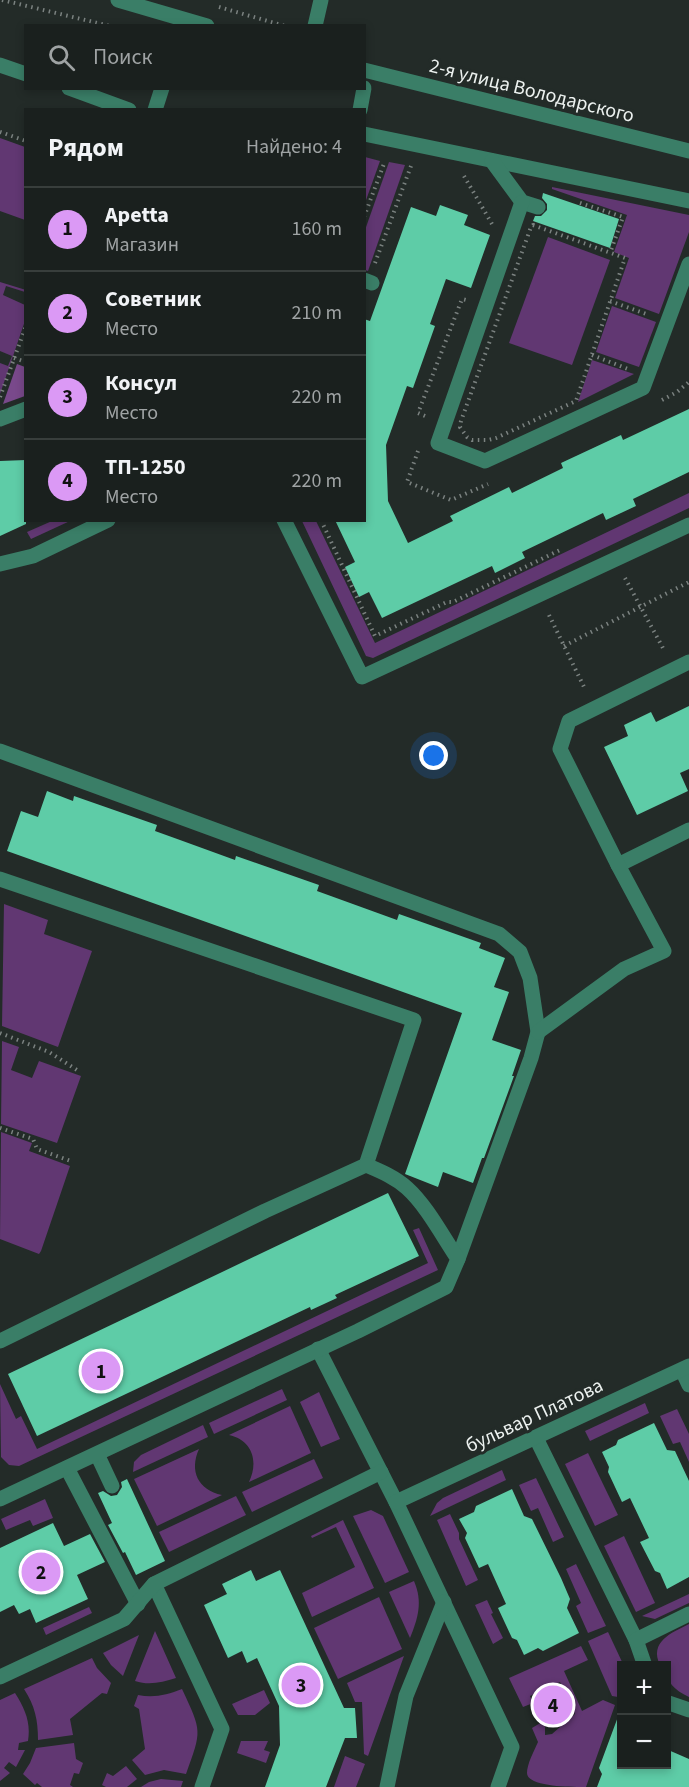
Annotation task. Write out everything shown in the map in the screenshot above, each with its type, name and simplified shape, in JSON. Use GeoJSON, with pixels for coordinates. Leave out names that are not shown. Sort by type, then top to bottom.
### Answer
{"type":"FeatureCollection","features":[{"type":"Feature","properties":{"kind":"street"},"geometry":{"type":"LineString","coordinates":[[118,0],[184,22]]}},
{"type":"Feature","properties":{"kind":"street"},"geometry":{"type":"LineString","coordinates":[[315,24],[321,0]]}},
{"type":"Feature","properties":{"kind":"street"},"geometry":{"type":"LineString","coordinates":[[0,65],[24,73]]}},
{"type":"Feature","properties":{"kind":"street","name":"2-я улица Володарского"},"geometry":{"type":"LineString","coordinates":[[367,70],[689,151]]}},
{"type":"Feature","properties":{"kind":"street"},"geometry":{"type":"LineString","coordinates":[[74,90],[124,108]]}},
{"type":"Feature","properties":{"kind":"street"},"geometry":{"type":"LineString","coordinates":[[156,108],[161,90]]}},
{"type":"Feature","properties":{"kind":"street"},"geometry":{"type":"LineString","coordinates":[[360,108],[364,90]]}},
{"type":"Feature","properties":{"kind":"street"},"geometry":{"type":"LineString","coordinates":[[366,134],[689,201]]}},
{"type":"Feature","properties":{"kind":"street"},"geometry":{"type":"LineString","coordinates":[[492,161],[522,201],[538,207]]}},
{"type":"Feature","properties":{"kind":"street"},"geometry":{"type":"LineString","coordinates":[[522,201],[438,443],[485,461],[643,388],[689,264]]}},
{"type":"Feature","properties":{"kind":"street"},"geometry":{"type":"LineString","coordinates":[[0,419],[24,410]]}},
{"type":"Feature","properties":{"kind":"street"},"geometry":{"type":"LineString","coordinates":[[0,564],[33,556],[104,522]]}},
{"type":"Feature","properties":{"kind":"street"},"geometry":{"type":"LineString","coordinates":[[285,522],[362,677],[689,525]]}},
{"type":"Feature","properties":{"kind":"street"},"geometry":{"type":"LineString","coordinates":[[538,1032],[624,969],[664,951],[560,749],[569,721],[689,662]]}},
{"type":"Feature","properties":{"kind":"street"},"geometry":{"type":"LineString","coordinates":[[0,751],[499,934],[520,952],[530,978],[538,1032],[531,1058],[446,1287],[0,1499]]}},
{"type":"Feature","properties":{"kind":"street"},"geometry":{"type":"LineString","coordinates":[[618,865],[689,830]]}},
{"type":"Feature","properties":{"kind":"street"},"geometry":{"type":"LineString","coordinates":[[0,879],[414,1020],[366,1165],[265,1211],[0,1341]]}},
{"type":"Feature","properties":{"kind":"street"},"geometry":{"type":"LineString","coordinates":[[366,1165],[405,1186],[458,1259]]}},
{"type":"Feature","properties":{"kind":"street"},"geometry":{"type":"LineString","coordinates":[[318,1349],[396,1502],[512,1747],[498,1787]]}},
{"type":"Feature","properties":{"kind":"street"},"geometry":{"type":"LineString","coordinates":[[685,1368],[689,1385]]}},
{"type":"Feature","properties":{"kind":"street","name":"бульвар Платова"},"geometry":{"type":"LineString","coordinates":[[396,1502],[685,1368]]}},
{"type":"Feature","properties":{"kind":"street"},"geometry":{"type":"LineString","coordinates":[[536,1438],[636,1640],[644,1661]]}},
{"type":"Feature","properties":{"kind":"street"},"geometry":{"type":"LineString","coordinates":[[97,1454],[112,1486]]}},
{"type":"Feature","properties":{"kind":"street"},"geometry":{"type":"LineString","coordinates":[[68,1468],[138,1604]]}},
{"type":"Feature","properties":{"kind":"street"},"geometry":{"type":"LineString","coordinates":[[0,1677],[124,1619],[154,1584],[381,1472]]}},
{"type":"Feature","properties":{"kind":"street"},"geometry":{"type":"LineString","coordinates":[[154,1584],[222,1730],[202,1787]]}},
{"type":"Feature","properties":{"kind":"street"},"geometry":{"type":"LineString","coordinates":[[387,1787],[406,1696],[444,1602]]}},
{"type":"Feature","properties":{"kind":"street"},"geometry":{"type":"LineString","coordinates":[[636,1640],[689,1614]]}},
{"type":"Feature","properties":{"kind":"street"},"geometry":{"type":"LineString","coordinates":[[671,1704],[689,1710]]}},
{"type":"Feature","properties":{"kind":"path"},"geometry":{"type":"LineString","coordinates":[[2,0],[102,24]]}},
{"type":"Feature","properties":{"kind":"path"},"geometry":{"type":"LineString","coordinates":[[216,6],[266,23]]}},
{"type":"Feature","properties":{"kind":"path"},"geometry":{"type":"LineString","coordinates":[[0,132],[24,140]]}},
{"type":"Feature","properties":{"kind":"path"},"geometry":{"type":"LineString","coordinates":[[366,212],[386,158]]}},
{"type":"Feature","properties":{"kind":"path"},"geometry":{"type":"LineString","coordinates":[[368,282],[412,162]]}},
{"type":"Feature","properties":{"kind":"path"},"geometry":{"type":"LineString","coordinates":[[579,203],[623,217],[610,253]]}},
{"type":"Feature","properties":{"kind":"path"},"geometry":{"type":"LineString","coordinates":[[533,225],[625,258],[610,301],[576,401],[496,438],[472,440],[462,433],[460,421],[533,225]]}},
{"type":"Feature","properties":{"kind":"path"},"geometry":{"type":"LineString","coordinates":[[610,301],[658,318]]}},
{"type":"Feature","properties":{"kind":"path"},"geometry":{"type":"LineString","coordinates":[[0,398],[24,331]]}},
{"type":"Feature","properties":{"kind":"path"},"geometry":{"type":"LineString","coordinates":[[592,355],[648,376]]}},
{"type":"Feature","properties":{"kind":"path"},"geometry":{"type":"LineString","coordinates":[[14,358],[24,361]]}},
{"type":"Feature","properties":{"kind":"path"},"geometry":{"type":"LineString","coordinates":[[322,522],[375,636],[447,602],[453,602],[562,549]]}},
{"type":"Feature","properties":{"kind":"path"},"geometry":{"type":"LineString","coordinates":[[615,559],[674,670]]}},
{"type":"Feature","properties":{"kind":"path"},"geometry":{"type":"LineString","coordinates":[[564,646],[689,582]]}},
{"type":"Feature","properties":{"kind":"path"},"geometry":{"type":"LineString","coordinates":[[539,594],[594,709]]}},
{"type":"Feature","properties":{"kind":"path"},"geometry":{"type":"LineString","coordinates":[[0,1034],[49,1052],[80,1072]]}},
{"type":"Feature","properties":{"kind":"path"},"geometry":{"type":"LineString","coordinates":[[0,1128],[33,1138],[37,1149],[71,1161]]}},
{"type":"Feature","properties":{"kind":"shaded area"},"geometry":{"type":"Polygon","coordinates":[[[0,138],[24,147],[24,220],[0,211],[0,138]]]}},
{"type":"Feature","properties":{"kind":"shaded area"},"geometry":{"type":"Polygon","coordinates":[[[366,158],[380,161],[366,200],[366,158]]]}},
{"type":"Feature","properties":{"kind":"shaded area"},"geometry":{"type":"Polygon","coordinates":[[[389,162],[405,165],[368,271],[366,270],[366,227],[389,162]]]}},
{"type":"Feature","properties":{"kind":"shaded area"},"geometry":{"type":"Polygon","coordinates":[[[552,187],[689,215],[689,232],[659,314],[615,298],[629,258],[614,252],[627,215],[552,189],[552,187]]]}},
{"type":"Feature","properties":{"kind":"shaded area"},"geometry":{"type":"Polygon","coordinates":[[[548,237],[610,260],[572,365],[509,343],[548,237]]]}},
{"type":"Feature","properties":{"kind":"shaded area"},"geometry":{"type":"Polygon","coordinates":[[[0,282],[24,289],[24,292],[6,286],[3,295],[24,305],[24,324],[0,394],[0,363],[8,366],[12,356],[0,351],[0,282]]]}},
{"type":"Feature","properties":{"kind":"shaded area"},"geometry":{"type":"Polygon","coordinates":[[[612,306],[656,322],[639,367],[596,352],[612,306]]]}},
{"type":"Feature","properties":{"kind":"shaded area"},"geometry":{"type":"Polygon","coordinates":[[[592,360],[634,374],[578,402],[592,360]]]}},
{"type":"Feature","properties":{"kind":"shaded area"},"geometry":{"type":"Polygon","coordinates":[[[17,364],[24,367],[24,396],[3,404],[17,364]]]}},
{"type":"Feature","properties":{"kind":"shaded area"},"geometry":{"type":"Polygon","coordinates":[[[689,493],[689,508],[373,658],[366,656],[302,522],[316,522],[375,643],[689,493]]]}},
{"type":"Feature","properties":{"kind":"shaded area"},"geometry":{"type":"Polygon","coordinates":[[[50,522],[68,522],[31,539],[27,532],[50,522]]]}},
{"type":"Feature","properties":{"kind":"shaded area"},"geometry":{"type":"Polygon","coordinates":[[[4,904],[48,920],[44,934],[92,951],[58,1047],[2,1026],[4,904]]]}},
{"type":"Feature","properties":{"kind":"shaded area"},"geometry":{"type":"Polygon","coordinates":[[[2,1041],[19,1047],[11,1070],[32,1078],[39,1061],[81,1076],[57,1143],[1,1124],[2,1041]]]}},
{"type":"Feature","properties":{"kind":"shaded area"},"geometry":{"type":"Polygon","coordinates":[[[1,1132],[32,1143],[29,1151],[70,1166],[39,1254],[0,1239],[1,1132]]]}},
{"type":"Feature","properties":{"kind":"shaded area"},"geometry":{"type":"Polygon","coordinates":[[[419,1228],[438,1270],[19,1466],[9,1465],[1,1457],[0,1384],[16,1419],[21,1416],[37,1449],[428,1263],[413,1230],[419,1228]]]}},
{"type":"Feature","properties":{"kind":"shaded area"},"geometry":{"type":"Polygon","coordinates":[[[282,1389],[287,1400],[214,1434],[209,1423],[282,1389]]]}},
{"type":"Feature","properties":{"kind":"shaded area"},"geometry":{"type":"Polygon","coordinates":[[[319,1392],[340,1439],[321,1447],[300,1402],[319,1392]]]}},
{"type":"Feature","properties":{"kind":"shaded area"},"geometry":{"type":"Polygon","coordinates":[[[645,1403],[649,1413],[590,1441],[585,1431],[645,1403]]]}},
{"type":"Feature","properties":{"kind":"shaded area"},"geometry":{"type":"Polygon","coordinates":[[[290,1406],[311,1453],[249,1482],[253,1466],[251,1452],[243,1442],[229,1435],[290,1406]]]}},
{"type":"Feature","properties":{"kind":"shaded area"},"geometry":{"type":"Polygon","coordinates":[[[677,1409],[689,1434],[689,1462],[680,1442],[673,1444],[660,1416],[677,1409]]]}},
{"type":"Feature","properties":{"kind":"shaded area"},"geometry":{"type":"Polygon","coordinates":[[[203,1425],[208,1437],[133,1472],[134,1462],[141,1455],[203,1425]]]}},
{"type":"Feature","properties":{"kind":"shaded area"},"geometry":{"type":"Polygon","coordinates":[[[199,1449],[195,1465],[198,1478],[207,1489],[222,1495],[157,1526],[134,1479],[199,1449]]]}},
{"type":"Feature","properties":{"kind":"shaded area"},"geometry":{"type":"Polygon","coordinates":[[[588,1453],[618,1515],[595,1526],[565,1464],[588,1453]]]}},
{"type":"Feature","properties":{"kind":"shaded area"},"geometry":{"type":"Polygon","coordinates":[[[314,1459],[323,1478],[252,1512],[242,1492],[314,1459]]]}},
{"type":"Feature","properties":{"kind":"shaded area"},"geometry":{"type":"Polygon","coordinates":[[[502,1470],[506,1480],[430,1516],[437,1503],[443,1498],[502,1470]]]}},
{"type":"Feature","properties":{"kind":"shaded area"},"geometry":{"type":"Polygon","coordinates":[[[536,1478],[564,1537],[553,1542],[538,1508],[531,1511],[519,1485],[536,1478]]]}},
{"type":"Feature","properties":{"kind":"shaded area"},"geometry":{"type":"Polygon","coordinates":[[[236,1496],[246,1515],[169,1552],[159,1532],[236,1496]]]}},
{"type":"Feature","properties":{"kind":"shaded area"},"geometry":{"type":"Polygon","coordinates":[[[45,1499],[53,1518],[33,1526],[30,1520],[6,1530],[1,1519],[45,1499]]]}},
{"type":"Feature","properties":{"kind":"shaded area"},"geometry":{"type":"Polygon","coordinates":[[[371,1510],[383,1516],[409,1572],[385,1583],[353,1516],[371,1510]]]}},
{"type":"Feature","properties":{"kind":"shaded area"},"geometry":{"type":"Polygon","coordinates":[[[450,1514],[478,1580],[466,1586],[437,1520],[450,1514]]]}},
{"type":"Feature","properties":{"kind":"shaded area"},"geometry":{"type":"Polygon","coordinates":[[[343,1520],[374,1588],[312,1617],[302,1593],[355,1567],[336,1527],[312,1538],[311,1536],[343,1520]]]}},
{"type":"Feature","properties":{"kind":"shaded area"},"geometry":{"type":"Polygon","coordinates":[[[624,1536],[655,1603],[636,1612],[604,1546],[624,1536]]]}},
{"type":"Feature","properties":{"kind":"shaded area"},"geometry":{"type":"Polygon","coordinates":[[[576,1564],[606,1626],[588,1633],[576,1606],[581,1603],[566,1569],[576,1564]]]}},
{"type":"Feature","properties":{"kind":"shaded area"},"geometry":{"type":"Polygon","coordinates":[[[414,1581],[419,1603],[410,1638],[389,1592],[414,1581]]]}},
{"type":"Feature","properties":{"kind":"shaded area"},"geometry":{"type":"Polygon","coordinates":[[[689,1594],[689,1603],[655,1619],[642,1616],[689,1594]]]}},
{"type":"Feature","properties":{"kind":"shaded area"},"geometry":{"type":"Polygon","coordinates":[[[379,1597],[402,1649],[338,1679],[314,1628],[379,1597]]]}},
{"type":"Feature","properties":{"kind":"shaded area"},"geometry":{"type":"Polygon","coordinates":[[[487,1600],[503,1638],[493,1644],[475,1605],[487,1600]]]}},
{"type":"Feature","properties":{"kind":"shaded area"},"geometry":{"type":"Polygon","coordinates":[[[89,1607],[92,1613],[46,1635],[43,1628],[89,1607]]]}},
{"type":"Feature","properties":{"kind":"shaded area"},"geometry":{"type":"Polygon","coordinates":[[[689,1624],[689,1697],[671,1683],[671,1661],[658,1661],[657,1657],[660,1644],[675,1631],[689,1624]]]}},
{"type":"Feature","properties":{"kind":"shaded area"},"geometry":{"type":"Polygon","coordinates":[[[155,1631],[176,1678],[151,1683],[135,1681],[155,1631]]]}},
{"type":"Feature","properties":{"kind":"shaded area"},"geometry":{"type":"Polygon","coordinates":[[[608,1632],[622,1661],[617,1661],[617,1697],[612,1696],[588,1641],[608,1632]]]}},
{"type":"Feature","properties":{"kind":"shaded area"},"geometry":{"type":"Polygon","coordinates":[[[139,1635],[123,1676],[111,1665],[103,1653],[139,1635]]]}},
{"type":"Feature","properties":{"kind":"shaded area"},"geometry":{"type":"Polygon","coordinates":[[[581,1646],[588,1660],[564,1671],[582,1711],[603,1700],[615,1705],[586,1787],[542,1784],[529,1778],[527,1773],[538,1742],[532,1728],[542,1722],[545,1735],[552,1734],[575,1714],[560,1682],[530,1696],[533,1703],[523,1707],[509,1678],[581,1646]]]}},
{"type":"Feature","properties":{"kind":"shaded area"},"geometry":{"type":"Polygon","coordinates":[[[404,1656],[368,1756],[364,1754],[362,1702],[355,1702],[347,1683],[404,1656]]]}},
{"type":"Feature","properties":{"kind":"shaded area"},"geometry":{"type":"Polygon","coordinates":[[[92,1658],[97,1668],[111,1683],[107,1694],[102,1693],[70,1719],[73,1735],[38,1740],[35,1713],[24,1689],[92,1658]]]}},
{"type":"Feature","properties":{"kind":"shaded area"},"geometry":{"type":"Polygon","coordinates":[[[182,1689],[198,1731],[186,1774],[164,1770],[145,1775],[132,1760],[145,1749],[139,1709],[134,1706],[138,1695],[160,1695],[182,1689]]]}},
{"type":"Feature","properties":{"kind":"shaded area"},"geometry":{"type":"Polygon","coordinates":[[[264,1690],[270,1703],[255,1715],[238,1715],[232,1704],[264,1690]]]}},
{"type":"Feature","properties":{"kind":"shaded area"},"geometry":{"type":"Polygon","coordinates":[[[15,1693],[26,1716],[29,1728],[28,1741],[19,1743],[18,1750],[25,1750],[16,1767],[9,1762],[4,1768],[10,1773],[0,1781],[0,1700],[15,1693]]]}},
{"type":"Feature","properties":{"kind":"shaded area"},"geometry":{"type":"Polygon","coordinates":[[[241,1741],[268,1741],[264,1750],[270,1752],[266,1763],[237,1753],[241,1741]]]}},
{"type":"Feature","properties":{"kind":"shaded area"},"geometry":{"type":"Polygon","coordinates":[[[74,1743],[76,1759],[83,1763],[79,1774],[74,1773],[70,1785],[73,1787],[42,1787],[37,1783],[35,1785],[23,1774],[36,1748],[74,1743]]]}},
{"type":"Feature","properties":{"kind":"shaded area"},"geometry":{"type":"Polygon","coordinates":[[[345,1756],[365,1764],[356,1787],[334,1787],[345,1756]]]}},
{"type":"Feature","properties":{"kind":"shaded area"},"geometry":{"type":"Polygon","coordinates":[[[126,1766],[137,1779],[127,1787],[102,1785],[107,1773],[113,1776],[126,1766]]]}},
{"type":"Feature","properties":{"kind":"shaded area"},"geometry":{"type":"Polygon","coordinates":[[[161,1779],[183,1781],[181,1787],[141,1787],[161,1779]]]}},
{"type":"Feature","properties":{"kind":"building"},"geometry":{"type":"Polygon","coordinates":[[[543,193],[619,219],[610,248],[533,221],[535,216],[541,216],[547,210],[547,204],[542,198],[543,193]]]}},
{"type":"Feature","properties":{"kind":"building"},"geometry":{"type":"Polygon","coordinates":[[[440,205],[468,215],[464,225],[490,235],[471,288],[446,279],[430,324],[435,326],[413,388],[407,386],[386,445],[388,501],[408,543],[453,521],[450,516],[509,487],[512,493],[563,468],[561,463],[621,435],[623,440],[689,409],[689,472],[633,499],[636,506],[606,520],[603,513],[522,552],[525,558],[495,573],[492,566],[382,618],[369,592],[359,597],[345,567],[355,562],[336,522],[366,522],[366,320],[370,321],[411,207],[436,216],[440,205]]]}},
{"type":"Feature","properties":{"kind":"building"},"geometry":{"type":"Polygon","coordinates":[[[24,460],[24,522],[26,524],[0,536],[0,461],[24,460]]]}},
{"type":"Feature","properties":{"kind":"building"},"geometry":{"type":"Polygon","coordinates":[[[689,706],[689,769],[680,773],[688,791],[637,815],[604,747],[628,736],[624,725],[651,712],[656,722],[689,706]]]}},
{"type":"Feature","properties":{"kind":"building"},"geometry":{"type":"Polygon","coordinates":[[[47,791],[73,801],[74,796],[157,825],[155,831],[235,860],[236,856],[319,885],[317,891],[397,920],[399,914],[481,943],[479,948],[505,958],[494,987],[509,992],[492,1040],[521,1050],[512,1076],[514,1076],[473,1183],[443,1172],[438,1187],[405,1174],[462,1013],[7,851],[21,811],[38,817],[47,791]]]}},
{"type":"Feature","properties":{"kind":"building"},"geometry":{"type":"Polygon","coordinates":[[[388,1193],[419,1256],[335,1295],[337,1298],[311,1310],[310,1307],[37,1436],[8,1374],[388,1193]]]}},
{"type":"Feature","properties":{"kind":"building"},"geometry":{"type":"Polygon","coordinates":[[[654,1423],[667,1450],[675,1451],[689,1481],[689,1577],[667,1589],[660,1573],[655,1571],[640,1542],[649,1538],[630,1498],[622,1502],[608,1472],[609,1467],[602,1452],[616,1445],[618,1440],[654,1423]]]}},
{"type":"Feature","properties":{"kind":"building"},"geometry":{"type":"Polygon","coordinates":[[[127,1479],[165,1561],[136,1575],[108,1525],[112,1523],[98,1493],[103,1491],[111,1496],[117,1495],[122,1487],[121,1482],[127,1479]]]}},
{"type":"Feature","properties":{"kind":"building"},"geometry":{"type":"Polygon","coordinates":[[[512,1489],[524,1516],[532,1519],[561,1578],[570,1599],[567,1608],[579,1633],[543,1651],[538,1648],[524,1655],[517,1640],[512,1638],[498,1608],[506,1604],[488,1564],[479,1568],[465,1538],[467,1533],[459,1519],[474,1512],[476,1506],[512,1489]]]}},
{"type":"Feature","properties":{"kind":"building"},"geometry":{"type":"Polygon","coordinates":[[[53,1523],[64,1546],[90,1534],[105,1562],[77,1575],[88,1599],[36,1623],[30,1609],[19,1614],[14,1605],[0,1612],[0,1548],[53,1523]]]}},
{"type":"Feature","properties":{"kind":"building"},"geometry":{"type":"Polygon","coordinates":[[[251,1570],[256,1581],[280,1570],[344,1708],[355,1708],[357,1738],[345,1738],[326,1787],[265,1787],[280,1745],[279,1706],[257,1658],[247,1663],[242,1651],[228,1658],[204,1605],[227,1594],[222,1584],[251,1570]]]}},
{"type":"Feature","properties":{"kind":"building"},"geometry":{"type":"Polygon","coordinates":[[[617,1719],[617,1769],[671,1769],[671,1751],[689,1759],[689,1787],[597,1787],[602,1774],[599,1768],[617,1719]]]}},
{"type":"Feature","properties":{"kind":"place","name":"Apetta"},"geometry":{"type":"Point","coordinates":[101,1371]}},
{"type":"Feature","properties":{"kind":"place","name":"Советник"},"geometry":{"type":"Point","coordinates":[41,1572]}},
{"type":"Feature","properties":{"kind":"place","name":"Консул"},"geometry":{"type":"Point","coordinates":[301,1685]}},
{"type":"Feature","properties":{"kind":"place","name":"ТП-1250"},"geometry":{"type":"Point","coordinates":[553,1705]}}]}
